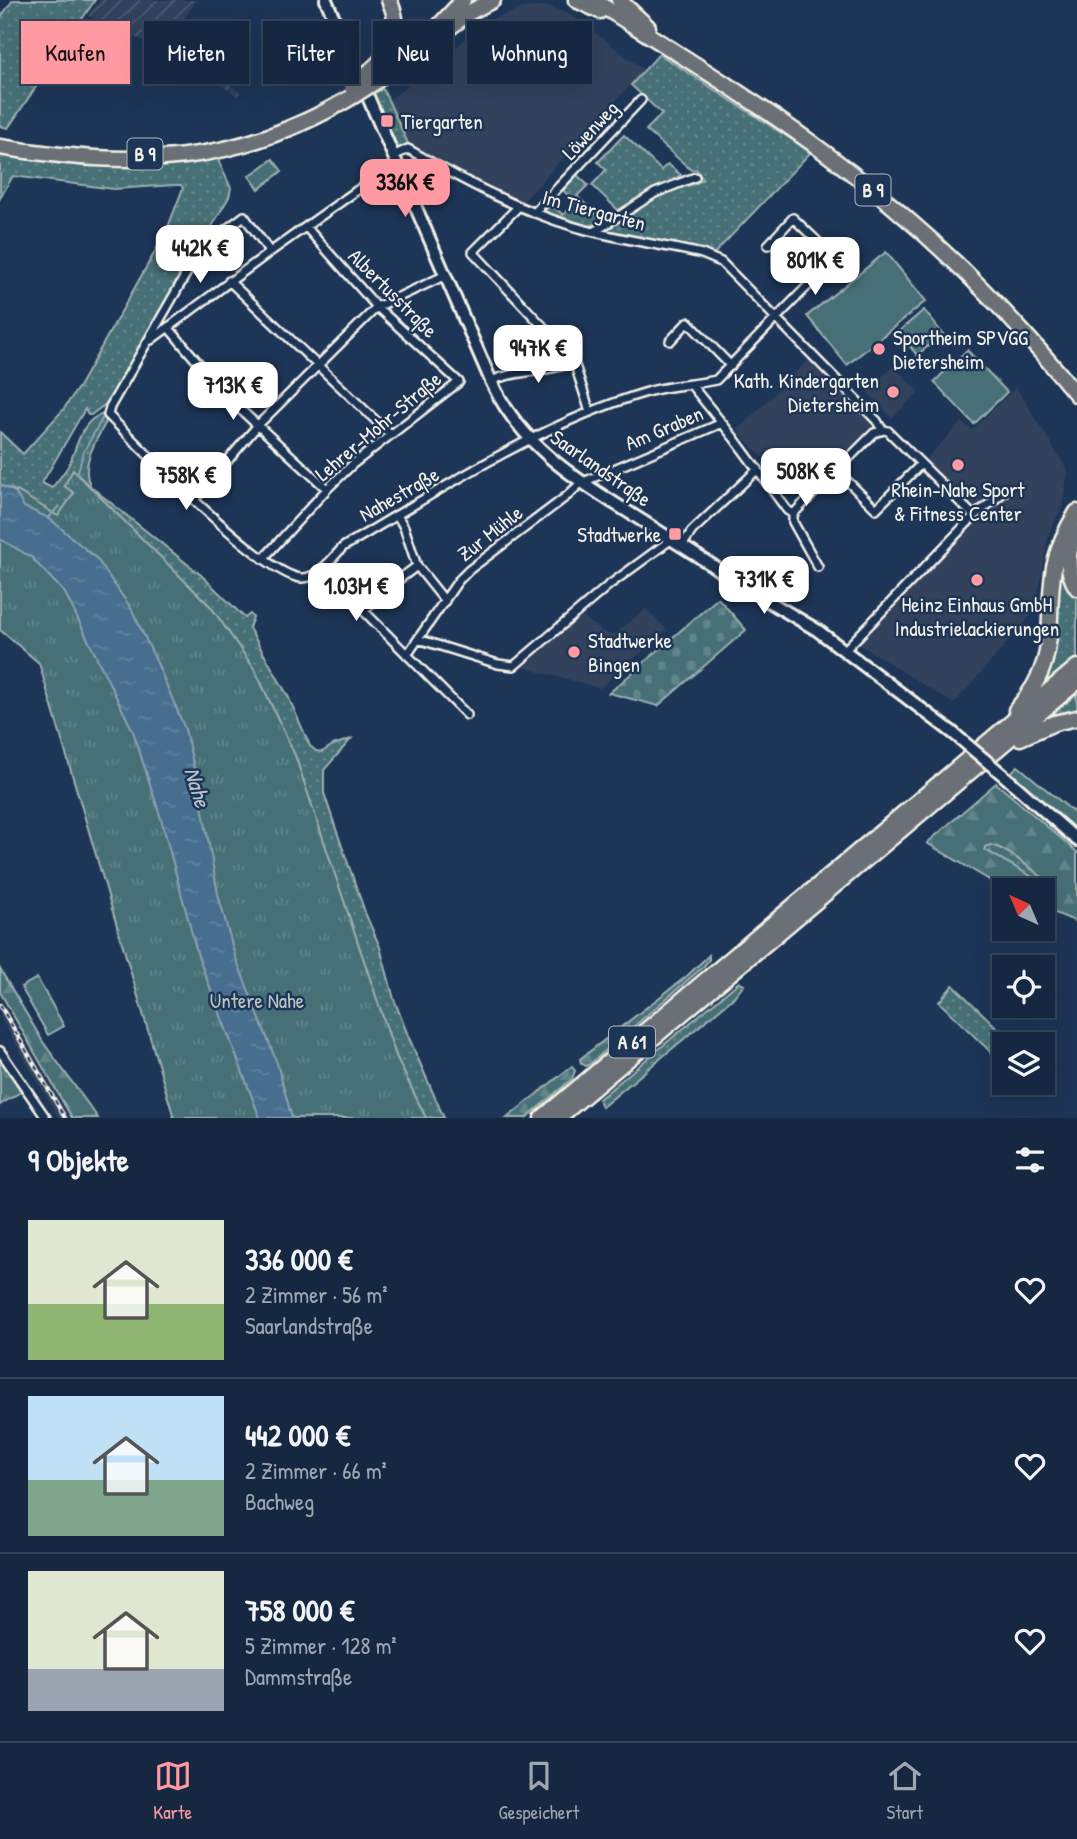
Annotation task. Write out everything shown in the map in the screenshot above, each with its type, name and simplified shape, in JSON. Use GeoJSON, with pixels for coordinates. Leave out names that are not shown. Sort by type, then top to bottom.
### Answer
{"type":"FeatureCollection","features":[{"type":"Feature","properties":{"kind":"highway"},"geometry":{"type":"LineString","coordinates":[[389,0],[396,21]]}},
{"type":"Feature","properties":{"kind":"highway"},"geometry":{"type":"LineString","coordinates":[[433,21],[453,0]]}},
{"type":"Feature","properties":{"kind":"highway"},"geometry":{"type":"LineString","coordinates":[[444,21],[463,0]]}},
{"type":"Feature","properties":{"kind":"highway"},"geometry":{"type":"LineString","coordinates":[[453,25],[470,12],[493,0]]}},
{"type":"Feature","properties":{"kind":"highway","name":"B 9"},"geometry":{"type":"LineString","coordinates":[[576,0],[648,35]]}},
{"type":"Feature","properties":{"kind":"highway","name":"B 9"},"geometry":{"type":"LineString","coordinates":[[593,0],[803,136],[894,208],[997,304],[1077,395]]}},
{"type":"Feature","properties":{"kind":"highway","name":"B 9"},"geometry":{"type":"LineString","coordinates":[[619,0],[675,52]]}},
{"type":"Feature","properties":{"kind":"highway"},"geometry":{"type":"LineString","coordinates":[[354,91],[373,76]]}},
{"type":"Feature","properties":{"kind":"highway","name":"B 9"},"geometry":{"type":"LineString","coordinates":[[0,141],[99,154],[145,154],[182,150],[226,142],[270,129],[354,91]]}},
{"type":"Feature","properties":{"kind":"highway","name":"B 9"},"geometry":{"type":"LineString","coordinates":[[0,147],[70,158],[108,160],[188,157],[225,150],[275,134],[318,116],[354,91]]}},
{"type":"Feature","properties":{"kind":"highway"},"geometry":{"type":"LineString","coordinates":[[969,758],[1018,707],[1036,683],[1046,659],[1050,638],[1052,583],[1056,559],[1063,536],[1077,512]]}},
{"type":"Feature","properties":{"kind":"highway"},"geometry":{"type":"LineString","coordinates":[[1077,531],[1068,560],[1071,578],[1077,588]]}},
{"type":"Feature","properties":{"kind":"highway","name":"A 61"},"geometry":{"type":"LineString","coordinates":[[558,1118],[969,758],[1077,667]]}},
{"type":"Feature","properties":{"kind":"highway","name":"A 61"},"geometry":{"type":"LineString","coordinates":[[542,1118],[989,757],[1077,682]]}},
{"type":"Feature","properties":{"kind":"highway"},"geometry":{"type":"LineString","coordinates":[[989,757],[1030,732],[1077,718]]}},
{"type":"Feature","properties":{"kind":"main road","name":"Saarlandstraße"},"geometry":{"type":"LineString","coordinates":[[326,0],[491,381],[503,405],[529,440],[554,463],[581,482],[731,579],[817,630],[952,733],[1077,840]]}},
{"type":"Feature","properties":{"kind":"street","name":"Löwenweg"},"geometry":{"type":"LineString","coordinates":[[534,213],[641,100]]}},
{"type":"Feature","properties":{"kind":"street","name":"Im Tiergarten"},"geometry":{"type":"LineString","coordinates":[[396,159],[408,149],[464,180],[534,213],[594,232],[702,254],[721,262],[877,421],[882,430],[888,431],[974,516]]}},
{"type":"Feature","properties":{"kind":"street"},"geometry":{"type":"LineString","coordinates":[[148,342],[396,159]]}},
{"type":"Feature","properties":{"kind":"street"},"geometry":{"type":"LineString","coordinates":[[594,232],[655,193],[695,177]]}},
{"type":"Feature","properties":{"kind":"street"},"geometry":{"type":"LineString","coordinates":[[519,206],[473,252],[550,332],[574,362],[590,412]]}},
{"type":"Feature","properties":{"kind":"street"},"geometry":{"type":"LineString","coordinates":[[270,252],[244,216],[201,248],[110,407],[108,415],[194,500],[263,559],[291,576],[303,579],[317,573],[331,578],[467,715]]}},
{"type":"Feature","properties":{"kind":"street","name":"Nahestraße"},"geometry":{"type":"LineString","coordinates":[[317,573],[343,547],[529,440],[590,412],[650,390],[692,386],[716,380],[835,258],[793,218],[768,244]]}},
{"type":"Feature","properties":{"kind":"street","name":"Albertusstraße"},"geometry":{"type":"LineString","coordinates":[[306,226],[377,307],[459,382]]}},
{"type":"Feature","properties":{"kind":"street"},"geometry":{"type":"LineString","coordinates":[[194,500],[258,425],[377,307],[446,275]]}},
{"type":"Feature","properties":{"kind":"street"},"geometry":{"type":"LineString","coordinates":[[229,281],[390,434]]}},
{"type":"Feature","properties":{"kind":"street"},"geometry":{"type":"LineString","coordinates":[[670,341],[688,322],[730,366]]}},
{"type":"Feature","properties":{"kind":"street"},"geometry":{"type":"LineString","coordinates":[[167,327],[229,398],[327,489]]}},
{"type":"Feature","properties":{"kind":"street"},"geometry":{"type":"LineString","coordinates":[[491,381],[508,374],[558,369],[574,362]]}},
{"type":"Feature","properties":{"kind":"street","name":"Lehrer-Mohr-Straße"},"geometry":{"type":"LineString","coordinates":[[263,559],[327,489],[390,434],[459,382]]}},
{"type":"Feature","properties":{"kind":"street"},"geometry":{"type":"LineString","coordinates":[[692,386],[787,510],[793,514]]}},
{"type":"Feature","properties":{"kind":"street","name":"Am Graben"},"geometry":{"type":"LineString","coordinates":[[581,482],[722,423]]}},
{"type":"Feature","properties":{"kind":"street"},"geometry":{"type":"LineString","coordinates":[[818,568],[793,522],[793,514],[874,433],[882,430]]}},
{"type":"Feature","properties":{"kind":"street"},"geometry":{"type":"LineString","coordinates":[[837,471],[876,509],[921,464]]}},
{"type":"Feature","properties":{"kind":"street"},"geometry":{"type":"LineString","coordinates":[[682,546],[692,531],[758,469]]}},
{"type":"Feature","properties":{"kind":"street","name":"Zur Mühle"},"geometry":{"type":"LineString","coordinates":[[407,655],[469,570],[567,496],[581,482]]}},
{"type":"Feature","properties":{"kind":"street"},"geometry":{"type":"LineString","coordinates":[[844,651],[974,516],[1004,492]]}},
{"type":"Feature","properties":{"kind":"street"},"geometry":{"type":"LineString","coordinates":[[397,515],[404,527],[417,566],[445,601]]}},
{"type":"Feature","properties":{"kind":"street"},"geometry":{"type":"LineString","coordinates":[[418,639],[498,664],[514,666],[609,585],[671,539]]}},
{"type":"Feature","properties":{"kind":"street"},"geometry":{"type":"LineString","coordinates":[[364,611],[386,589],[417,566]]}},
{"type":"Feature","properties":{"kind":"street"},"geometry":{"type":"LineString","coordinates":[[0,1051],[46,1118]]}},
{"type":"Feature","properties":{"kind":"shaded area"},"geometry":{"type":"Polygon","coordinates":[[[100,0],[197,0],[183,21],[144,21],[144,41],[130,35],[130,21],[99,21],[88,16],[100,0]]]}},
{"type":"Feature","properties":{"kind":"shaded area"},"geometry":{"type":"Polygon","coordinates":[[[550,6],[580,21],[488,21],[522,8],[550,6]]]}},
{"type":"Feature","properties":{"kind":"shaded area"},"geometry":{"type":"Polygon","coordinates":[[[592,30],[644,70],[522,203],[505,197],[410,148],[388,101],[409,84],[453,84],[453,49],[467,38],[467,84],[592,84],[592,30]]]}},
{"type":"Feature","properties":{"kind":"shaded area"},"geometry":{"type":"Polygon","coordinates":[[[220,84],[228,84],[240,92],[237,96],[220,84]]]}},
{"type":"Feature","properties":{"kind":"shaded area"},"geometry":{"type":"Polygon","coordinates":[[[809,359],[874,423],[802,497],[737,431],[809,359]]]}},
{"type":"Feature","properties":{"kind":"shaded area","name":"Kath. Kindergarten Dietersheim"},"geometry":{"type":"Polygon","coordinates":[[[893,366],[919,392],[892,418],[867,392],[893,366]]]}},
{"type":"Feature","properties":{"kind":"shaded area"},"geometry":{"type":"Polygon","coordinates":[[[1016,387],[1068,471],[1062,507],[1049,533],[1035,611],[954,704],[856,642],[978,511],[923,462],[962,422],[972,430],[1016,387]]]}},
{"type":"Feature","properties":{"kind":"shaded area"},"geometry":{"type":"Polygon","coordinates":[[[646,609],[667,630],[600,688],[518,666],[580,615],[605,633],[613,635],[646,609]]]}},
{"type":"Feature","properties":{"kind":"shaded area"},"geometry":{"type":"Polygon","coordinates":[[[0,999],[69,1118],[59,1118],[0,1017],[0,999]]]}},
{"type":"Feature","properties":{"kind":"green space"},"geometry":{"type":"Polygon","coordinates":[[[13,0],[95,0],[81,21],[21,21],[21,84],[38,84],[8,128],[0,126],[0,18],[13,0]]]}},
{"type":"Feature","properties":{"kind":"green space"},"geometry":{"type":"Polygon","coordinates":[[[659,54],[811,152],[713,255],[599,232],[674,187],[695,184],[703,179],[696,169],[691,170],[646,130],[662,114],[631,85],[659,54]]]}},
{"type":"Feature","properties":{"kind":"green space"},"geometry":{"type":"Polygon","coordinates":[[[383,89],[410,148],[394,148],[394,139],[386,121],[381,121],[370,95],[383,89]]]}},
{"type":"Feature","properties":{"kind":"green space"},"geometry":{"type":"Polygon","coordinates":[[[624,135],[661,170],[668,164],[681,175],[618,210],[592,185],[606,170],[598,162],[624,135]]]}},
{"type":"Feature","properties":{"kind":"green space","name":"Untere Nahe"},"geometry":{"type":"Polygon","coordinates":[[[0,151],[216,155],[231,188],[229,197],[112,399],[91,415],[88,415],[85,409],[42,483],[52,488],[69,464],[86,426],[103,414],[106,422],[88,462],[91,487],[201,575],[245,618],[250,614],[253,617],[249,628],[288,696],[310,746],[322,752],[351,739],[324,770],[324,793],[366,915],[380,947],[394,999],[444,1118],[292,1118],[15,492],[0,485],[0,432],[23,454],[63,410],[80,385],[166,232],[183,188],[181,185],[174,185],[114,189],[13,176],[0,198],[0,151]]]}},
{"type":"Feature","properties":{"kind":"green space"},"geometry":{"type":"Polygon","coordinates":[[[273,159],[282,171],[259,189],[249,176],[273,159]]]}},
{"type":"Feature","properties":{"kind":"green space"},"geometry":{"type":"Polygon","coordinates":[[[577,175],[588,185],[577,196],[603,221],[589,226],[544,212],[551,204],[563,215],[575,203],[563,190],[577,175]]]}},
{"type":"Feature","properties":{"kind":"green space"},"geometry":{"type":"Polygon","coordinates":[[[886,252],[926,301],[847,365],[807,316],[886,252]]]}},
{"type":"Feature","properties":{"kind":"green space"},"geometry":{"type":"Polygon","coordinates":[[[924,310],[943,334],[917,355],[898,332],[924,310]]]}},
{"type":"Feature","properties":{"kind":"green space"},"geometry":{"type":"Polygon","coordinates":[[[967,350],[1007,392],[974,424],[934,382],[967,350]]]}},
{"type":"Feature","properties":{"kind":"green space","name":"Untere Nahe"},"geometry":{"type":"Polygon","coordinates":[[[73,470],[211,607],[255,670],[295,755],[396,1056],[426,1118],[174,1118],[39,663],[0,630],[0,486],[17,491],[58,516],[74,493],[64,486],[73,470]]]}},
{"type":"Feature","properties":{"kind":"green space"},"geometry":{"type":"Polygon","coordinates":[[[1068,542],[1077,592],[1077,659],[1031,698],[1057,569],[1068,542]]]}},
{"type":"Feature","properties":{"kind":"green space"},"geometry":{"type":"Polygon","coordinates":[[[718,598],[746,630],[658,706],[609,693],[718,598]]]}},
{"type":"Feature","properties":{"kind":"green space"},"geometry":{"type":"Polygon","coordinates":[[[1077,689],[1077,714],[1037,722],[1077,689]]]}},
{"type":"Feature","properties":{"kind":"green space"},"geometry":{"type":"Polygon","coordinates":[[[1018,766],[1077,815],[1077,830],[1009,774],[1018,766]]]}},
{"type":"Feature","properties":{"kind":"green space"},"geometry":{"type":"Polygon","coordinates":[[[996,783],[1077,852],[1077,922],[1055,913],[1055,878],[1042,878],[1005,851],[990,845],[985,847],[985,850],[1034,878],[992,878],[992,882],[927,843],[996,783]]]}},
{"type":"Feature","properties":{"kind":"green space"},"geometry":{"type":"Polygon","coordinates":[[[984,847],[997,847],[1043,878],[1034,878],[984,847]]]}},
{"type":"Feature","properties":{"kind":"green space"},"geometry":{"type":"Polygon","coordinates":[[[709,955],[709,960],[703,967],[590,1064],[586,1066],[581,1063],[580,1059],[687,976],[709,955]]]}},
{"type":"Feature","properties":{"kind":"green space"},"geometry":{"type":"Polygon","coordinates":[[[0,969],[43,1042],[98,1118],[72,1118],[0,992],[0,969]]]}},
{"type":"Feature","properties":{"kind":"green space"},"geometry":{"type":"Polygon","coordinates":[[[37,978],[64,1026],[48,1035],[21,987],[37,978]]]}},
{"type":"Feature","properties":{"kind":"green space"},"geometry":{"type":"Polygon","coordinates":[[[739,982],[744,985],[732,999],[602,1107],[599,1099],[739,982]]]}},
{"type":"Feature","properties":{"kind":"green space"},"geometry":{"type":"Polygon","coordinates":[[[953,985],[1002,1032],[992,1032],[992,1053],[939,1002],[953,985]]]}},
{"type":"Feature","properties":{"kind":"green space"},"geometry":{"type":"Polygon","coordinates":[[[0,1056],[25,1089],[0,1105],[0,1056]]]}},
{"type":"Feature","properties":{"kind":"green space"},"geometry":{"type":"Polygon","coordinates":[[[572,1066],[575,1071],[572,1079],[526,1118],[507,1118],[572,1066]]]}},
{"type":"Feature","properties":{"kind":"water","name":"Nahe"},"geometry":{"type":"Polygon","coordinates":[[[0,485],[15,492],[24,507],[49,518],[97,559],[132,610],[158,665],[185,729],[218,894],[235,956],[277,1063],[292,1118],[260,1118],[198,956],[162,822],[133,731],[65,593],[31,557],[0,539],[0,485]]]}},
{"type":"Feature","properties":{"kind":"waterway"},"geometry":{"type":"LineString","coordinates":[[77,474],[84,451],[103,417]]}},
{"type":"Feature","properties":{"kind":"waterway"},"geometry":{"type":"LineString","coordinates":[[48,519],[59,506]]}},
{"type":"Feature","properties":{"kind":"railway"},"geometry":{"type":"LineString","coordinates":[[0,1005],[65,1118]]}},
{"type":"Feature","properties":{"kind":"place","name":"Tiergarten"},"geometry":{"type":"Point","coordinates":[387,121]}},
{"type":"Feature","properties":{"kind":"place","name":"Sportheim SPVGG Dietersheim"},"geometry":{"type":"Point","coordinates":[879,349]}},
{"type":"Feature","properties":{"kind":"place","name":"Kath. Kindergarten Dietersheim"},"geometry":{"type":"Point","coordinates":[893,392]}},
{"type":"Feature","properties":{"kind":"place","name":"Rhein-Nahe Sport & Fitness Center"},"geometry":{"type":"Point","coordinates":[958,465]}},
{"type":"Feature","properties":{"kind":"place","name":"Stadtwerke"},"geometry":{"type":"Point","coordinates":[675,534]}},
{"type":"Feature","properties":{"kind":"place","name":"Heinz Einhaus GmbH Industrielackierungen"},"geometry":{"type":"Point","coordinates":[977,580]}},
{"type":"Feature","properties":{"kind":"place","name":"Stadtwerke Bingen"},"geometry":{"type":"Point","coordinates":[574,652]}}]}
